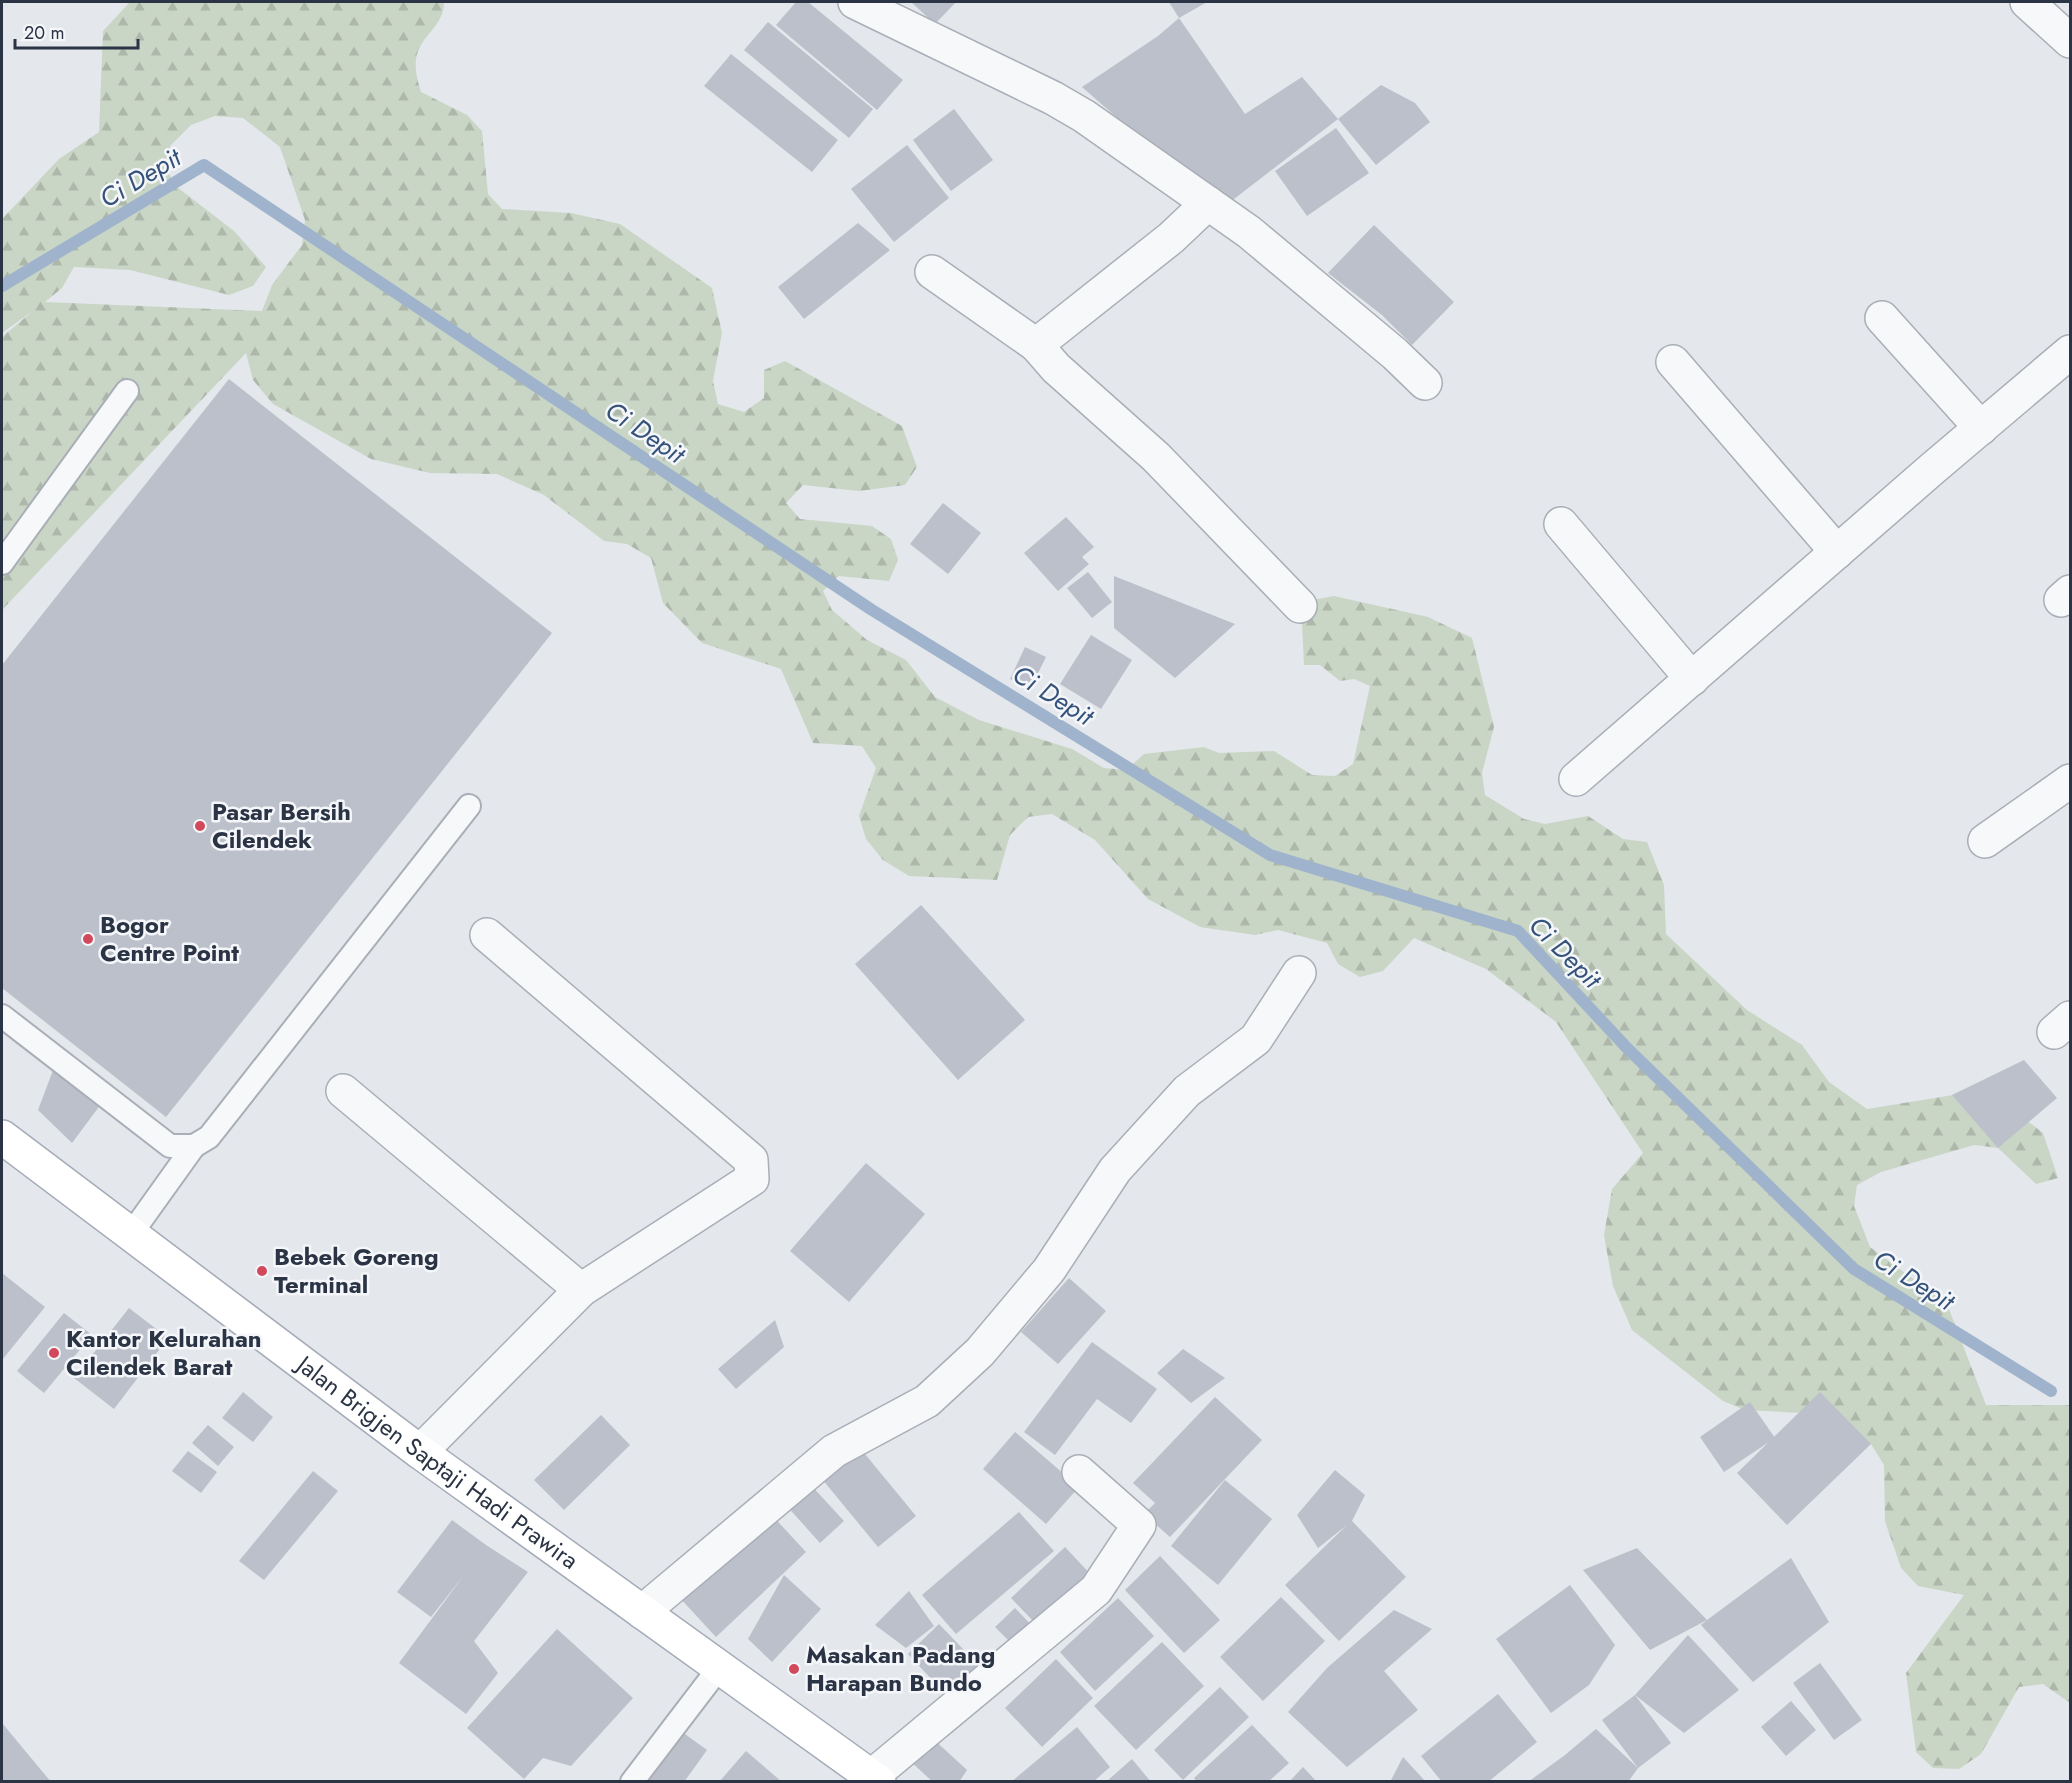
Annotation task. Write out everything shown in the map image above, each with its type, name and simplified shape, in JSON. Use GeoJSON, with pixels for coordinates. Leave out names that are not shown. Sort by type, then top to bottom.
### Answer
{"type":"FeatureCollection","features":[{"type":"Feature","properties":{"kind":"main road","name":"Jalan Brigjen Saptaji Hadi Prawira"},"geometry":{"type":"LineString","coordinates":[[2,1137],[420,1452],[876,1779]]}},
{"type":"Feature","properties":{"kind":"street"},"geometry":{"type":"LineString","coordinates":[[855,2],[1084,116],[1249,232],[1395,354],[1425,383]]}},
{"type":"Feature","properties":{"kind":"street"},"geometry":{"type":"LineString","coordinates":[[2027,2],[2070,41]]}},
{"type":"Feature","properties":{"kind":"street"},"geometry":{"type":"LineString","coordinates":[[1036,345],[1172,238],[1208,203]]}},
{"type":"Feature","properties":{"kind":"street"},"geometry":{"type":"LineString","coordinates":[[932,272],[1036,345],[1056,368],[1156,458],[1300,606]]}},
{"type":"Feature","properties":{"kind":"street"},"geometry":{"type":"LineString","coordinates":[[1882,318],[1981,428]]}},
{"type":"Feature","properties":{"kind":"street"},"geometry":{"type":"LineString","coordinates":[[1576,779],[2070,352]]}},
{"type":"Feature","properties":{"kind":"street"},"geometry":{"type":"LineString","coordinates":[[1673,362],[1837,552]]}},
{"type":"Feature","properties":{"kind":"street"},"geometry":{"type":"LineString","coordinates":[[1561,524],[1692,679]]}},
{"type":"Feature","properties":{"kind":"street"},"geometry":{"type":"LineString","coordinates":[[1984,841],[2070,781]]}},
{"type":"Feature","properties":{"kind":"street"},"geometry":{"type":"LineString","coordinates":[[420,1452],[581,1290],[752,1179],[751,1160],[487,935]]}},
{"type":"Feature","properties":{"kind":"street"},"geometry":{"type":"LineString","coordinates":[[642,1612],[834,1451],[927,1401],[981,1352],[1049,1270],[1115,1170],[1187,1091],[1256,1039],[1299,974]]}},
{"type":"Feature","properties":{"kind":"street"},"geometry":{"type":"LineString","coordinates":[[343,1091],[581,1290]]}},
{"type":"Feature","properties":{"kind":"street"},"geometry":{"type":"LineString","coordinates":[[876,1779],[1096,1590],[1106,1577],[1140,1525],[1079,1473]]}},
{"type":"Feature","properties":{"kind":"lane"},"geometry":{"type":"LineString","coordinates":[[2,563],[127,391]]}},
{"type":"Feature","properties":{"kind":"lane"},"geometry":{"type":"LineString","coordinates":[[131,1234],[194,1146],[209,1137],[469,806]]}},
{"type":"Feature","properties":{"kind":"lane"},"geometry":{"type":"LineString","coordinates":[[2,1016],[170,1146],[194,1146]]}},
{"type":"Feature","properties":{"kind":"lane"},"geometry":{"type":"LineString","coordinates":[[632,1782],[719,1668]]}},
{"type":"Feature","properties":{"kind":"green space"},"geometry":{"type":"Polygon","coordinates":[[[130,2],[444,2],[438,22],[418,51],[416,67],[421,92],[467,115],[482,131],[488,194],[502,209],[571,213],[620,224],[712,288],[722,333],[713,381],[718,404],[744,412],[764,398],[764,370],[785,361],[902,426],[917,467],[905,485],[859,491],[803,485],[786,503],[800,519],[872,526],[891,539],[898,560],[889,581],[839,576],[823,591],[832,610],[867,640],[906,660],[935,697],[979,720],[1072,749],[1104,768],[1126,770],[1144,754],[1204,747],[1219,753],[1274,751],[1312,775],[1335,776],[1353,764],[1370,686],[1354,679],[1340,681],[1320,665],[1304,665],[1302,623],[1313,600],[1334,596],[1428,617],[1472,638],[1494,727],[1482,773],[1485,795],[1524,819],[1545,824],[1588,816],[1623,839],[1647,842],[1664,885],[1666,934],[1747,1010],[1802,1045],[1829,1082],[1867,1109],[1953,1095],[2006,1104],[2043,1133],[2058,1178],[2036,1184],[1998,1148],[1974,1145],[1881,1172],[1857,1185],[1854,1206],[1870,1247],[1947,1304],[1986,1405],[2070,1405],[2070,1703],[2043,1684],[2019,1687],[1981,1754],[1959,1769],[1933,1768],[1916,1752],[1906,1673],[1964,1595],[1918,1586],[1901,1568],[1885,1521],[1884,1465],[1871,1444],[1824,1414],[1745,1410],[1723,1401],[1632,1330],[1613,1286],[1604,1235],[1612,1189],[1643,1153],[1556,1022],[1486,969],[1414,938],[1383,971],[1360,977],[1338,964],[1327,943],[1278,930],[1255,935],[1200,927],[1148,899],[1095,840],[1052,814],[1028,817],[1010,835],[997,880],[909,876],[883,860],[866,839],[859,816],[876,768],[862,746],[813,743],[781,669],[702,643],[663,603],[651,558],[627,544],[604,541],[544,495],[497,474],[430,473],[371,459],[273,404],[253,380],[246,353],[2,610],[2,337],[34,310],[2,333],[2,219],[59,159],[99,132],[103,31],[130,2]],[[215,116],[191,125],[170,146],[166,169],[177,187],[234,231],[266,267],[253,286],[229,295],[130,270],[74,267],[62,288],[45,302],[262,311],[272,285],[302,245],[305,220],[280,147],[243,118],[215,116]]]}},
{"type":"Feature","properties":{"kind":"building"},"geometry":{"type":"Polygon","coordinates":[[[796,2],[808,2],[903,80],[877,110],[776,25],[796,2]]]}},
{"type":"Feature","properties":{"kind":"building"},"geometry":{"type":"Polygon","coordinates":[[[911,2],[956,2],[935,24],[911,2]]]}},
{"type":"Feature","properties":{"kind":"building"},"geometry":{"type":"Polygon","coordinates":[[[1169,2],[1207,2],[1179,18],[1169,2]]]}},
{"type":"Feature","properties":{"kind":"building"},"geometry":{"type":"Polygon","coordinates":[[[1179,18],[1245,114],[1302,77],[1338,119],[1221,209],[1082,87],[1158,36],[1179,18]]]}},
{"type":"Feature","properties":{"kind":"building"},"geometry":{"type":"Polygon","coordinates":[[[768,22],[873,109],[849,138],[744,50],[768,22]]]}},
{"type":"Feature","properties":{"kind":"building"},"geometry":{"type":"Polygon","coordinates":[[[731,54],[838,140],[812,172],[704,86],[731,54]]]}},
{"type":"Feature","properties":{"kind":"building"},"geometry":{"type":"Polygon","coordinates":[[[1381,85],[1415,103],[1430,122],[1376,165],[1338,119],[1381,85]]]}},
{"type":"Feature","properties":{"kind":"building"},"geometry":{"type":"Polygon","coordinates":[[[954,109],[993,160],[951,191],[913,140],[954,109]]]}},
{"type":"Feature","properties":{"kind":"building"},"geometry":{"type":"Polygon","coordinates":[[[1336,128],[1369,173],[1307,216],[1275,171],[1336,128]]]}},
{"type":"Feature","properties":{"kind":"building"},"geometry":{"type":"Polygon","coordinates":[[[907,145],[949,198],[894,242],[851,189],[907,145]]]}},
{"type":"Feature","properties":{"kind":"building"},"geometry":{"type":"Polygon","coordinates":[[[858,223],[890,250],[804,319],[778,287],[858,223]]]}},
{"type":"Feature","properties":{"kind":"building"},"geometry":{"type":"Polygon","coordinates":[[[1374,225],[1454,302],[1412,345],[1382,315],[1328,273],[1374,225]]]}},
{"type":"Feature","properties":{"kind":"building","name":"Pasar Bersih Cilendek"},"geometry":{"type":"Polygon","coordinates":[[[229,379],[552,633],[166,1117],[2,988],[2,665],[229,379]]]}},
{"type":"Feature","properties":{"kind":"building"},"geometry":{"type":"Polygon","coordinates":[[[943,503],[981,533],[948,574],[910,544],[943,503]]]}},
{"type":"Feature","properties":{"kind":"building"},"geometry":{"type":"Polygon","coordinates":[[[1066,517],[1094,547],[1082,557],[1089,564],[1058,591],[1024,553],[1066,517]]]}},
{"type":"Feature","properties":{"kind":"building"},"geometry":{"type":"Polygon","coordinates":[[[1088,572],[1112,602],[1092,618],[1067,588],[1088,572]]]}},
{"type":"Feature","properties":{"kind":"building"},"geometry":{"type":"Polygon","coordinates":[[[1114,576],[1235,624],[1175,678],[1114,628],[1114,576]]]}},
{"type":"Feature","properties":{"kind":"building"},"geometry":{"type":"Polygon","coordinates":[[[1091,635],[1132,660],[1101,709],[1060,684],[1091,635]]]}},
{"type":"Feature","properties":{"kind":"building"},"geometry":{"type":"Polygon","coordinates":[[[1025,647],[1046,657],[1030,689],[1010,679],[1025,647]]]}},
{"type":"Feature","properties":{"kind":"building"},"geometry":{"type":"Polygon","coordinates":[[[921,905],[1025,1020],[958,1080],[855,964],[921,905]]]}},
{"type":"Feature","properties":{"kind":"building"},"geometry":{"type":"Polygon","coordinates":[[[2024,1060],[2057,1098],[1998,1148],[1952,1095],[2024,1060]]]}},
{"type":"Feature","properties":{"kind":"building"},"geometry":{"type":"Polygon","coordinates":[[[55,1065],[101,1104],[72,1143],[38,1110],[55,1065]]]}},
{"type":"Feature","properties":{"kind":"building"},"geometry":{"type":"Polygon","coordinates":[[[866,1163],[925,1214],[849,1302],[790,1251],[866,1163]]]}},
{"type":"Feature","properties":{"kind":"building"},"geometry":{"type":"Polygon","coordinates":[[[2,1273],[45,1307],[2,1360],[2,1273]]]}},
{"type":"Feature","properties":{"kind":"building"},"geometry":{"type":"Polygon","coordinates":[[[1069,1278],[1106,1311],[1058,1364],[1021,1332],[1069,1278]]]}},
{"type":"Feature","properties":{"kind":"building"},"geometry":{"type":"Polygon","coordinates":[[[129,1308],[168,1338],[114,1409],[74,1378],[129,1308]]]}},
{"type":"Feature","properties":{"kind":"building","name":"Kantor Kelurahan Cilendek Barat"},"geometry":{"type":"Polygon","coordinates":[[[64,1313],[92,1335],[44,1393],[17,1371],[64,1313]]]}},
{"type":"Feature","properties":{"kind":"building"},"geometry":{"type":"Polygon","coordinates":[[[775,1320],[784,1347],[736,1389],[718,1369],[775,1320]]]}},
{"type":"Feature","properties":{"kind":"building"},"geometry":{"type":"Polygon","coordinates":[[[1092,1342],[1157,1389],[1131,1423],[1097,1399],[1055,1455],[1024,1432],[1092,1342]]]}},
{"type":"Feature","properties":{"kind":"building"},"geometry":{"type":"Polygon","coordinates":[[[1183,1349],[1225,1378],[1191,1403],[1157,1373],[1183,1349]]]}},
{"type":"Feature","properties":{"kind":"building"},"geometry":{"type":"Polygon","coordinates":[[[243,1392],[273,1417],[253,1442],[222,1418],[243,1392]]]}},
{"type":"Feature","properties":{"kind":"building"},"geometry":{"type":"Polygon","coordinates":[[[1820,1392],[1871,1444],[1787,1525],[1737,1473],[1820,1392]]]}},
{"type":"Feature","properties":{"kind":"building"},"geometry":{"type":"Polygon","coordinates":[[[1215,1397],[1262,1440],[1170,1537],[1144,1514],[1155,1503],[1133,1483],[1215,1397]]]}},
{"type":"Feature","properties":{"kind":"building"},"geometry":{"type":"Polygon","coordinates":[[[1750,1402],[1775,1438],[1724,1472],[1700,1437],[1750,1402]]]}},
{"type":"Feature","properties":{"kind":"building"},"geometry":{"type":"Polygon","coordinates":[[[601,1415],[630,1445],[564,1510],[534,1480],[601,1415]]]}},
{"type":"Feature","properties":{"kind":"building"},"geometry":{"type":"Polygon","coordinates":[[[208,1425],[234,1447],[218,1466],[192,1443],[208,1425]]]}},
{"type":"Feature","properties":{"kind":"building"},"geometry":{"type":"Polygon","coordinates":[[[1015,1432],[1079,1487],[1046,1524],[983,1469],[1015,1432]]]}},
{"type":"Feature","properties":{"kind":"building"},"geometry":{"type":"Polygon","coordinates":[[[860,1448],[916,1516],[878,1547],[822,1479],[860,1448]]]}},
{"type":"Feature","properties":{"kind":"building"},"geometry":{"type":"Polygon","coordinates":[[[188,1451],[217,1472],[201,1493],[172,1471],[188,1451]]]}},
{"type":"Feature","properties":{"kind":"building"},"geometry":{"type":"Polygon","coordinates":[[[1335,1470],[1365,1495],[1352,1521],[1406,1577],[1339,1641],[1285,1585],[1347,1525],[1318,1548],[1297,1515],[1335,1470]]]}},
{"type":"Feature","properties":{"kind":"building"},"geometry":{"type":"Polygon","coordinates":[[[313,1471],[338,1491],[264,1580],[239,1561],[313,1471]]]}},
{"type":"Feature","properties":{"kind":"building"},"geometry":{"type":"Polygon","coordinates":[[[1225,1480],[1272,1519],[1218,1585],[1171,1546],[1225,1480]]]}},
{"type":"Feature","properties":{"kind":"building"},"geometry":{"type":"Polygon","coordinates":[[[808,1482],[844,1521],[820,1543],[785,1504],[808,1482]]]}},
{"type":"Feature","properties":{"kind":"building"},"geometry":{"type":"Polygon","coordinates":[[[769,1512],[806,1552],[716,1637],[679,1597],[769,1512]]]}},
{"type":"Feature","properties":{"kind":"building"},"geometry":{"type":"Polygon","coordinates":[[[1019,1512],[1054,1551],[956,1634],[922,1595],[1019,1512]]]}},
{"type":"Feature","properties":{"kind":"building"},"geometry":{"type":"Polygon","coordinates":[[[452,1520],[528,1572],[474,1641],[498,1673],[466,1714],[399,1663],[464,1575],[431,1617],[397,1592],[452,1520]]]}},
{"type":"Feature","properties":{"kind":"building"},"geometry":{"type":"Polygon","coordinates":[[[1065,1547],[1095,1579],[1041,1629],[1011,1598],[1065,1547]]]}},
{"type":"Feature","properties":{"kind":"building"},"geometry":{"type":"Polygon","coordinates":[[[1637,1548],[1707,1620],[1650,1650],[1583,1570],[1637,1548]]]}},
{"type":"Feature","properties":{"kind":"building"},"geometry":{"type":"Polygon","coordinates":[[[1160,1556],[1220,1620],[1184,1653],[1125,1590],[1160,1556]]]}},
{"type":"Feature","properties":{"kind":"building"},"geometry":{"type":"Polygon","coordinates":[[[1791,1558],[1829,1622],[1753,1682],[1701,1625],[1791,1558]]]}},
{"type":"Feature","properties":{"kind":"building"},"geometry":{"type":"Polygon","coordinates":[[[784,1575],[821,1609],[772,1662],[748,1639],[784,1575]]]}},
{"type":"Feature","properties":{"kind":"building"},"geometry":{"type":"Polygon","coordinates":[[[1570,1585],[1615,1645],[1589,1685],[1551,1713],[1496,1639],[1570,1585]]]}},
{"type":"Feature","properties":{"kind":"building"},"geometry":{"type":"Polygon","coordinates":[[[909,1591],[934,1626],[906,1648],[875,1625],[909,1591]]]}},
{"type":"Feature","properties":{"kind":"building"},"geometry":{"type":"Polygon","coordinates":[[[1281,1597],[1325,1641],[1263,1701],[1220,1657],[1281,1597]]]}},
{"type":"Feature","properties":{"kind":"building"},"geometry":{"type":"Polygon","coordinates":[[[1118,1598],[1154,1636],[1095,1691],[1060,1652],[1118,1598]]]}},
{"type":"Feature","properties":{"kind":"building"},"geometry":{"type":"Polygon","coordinates":[[[1015,1608],[1035,1629],[1016,1648],[995,1627],[1015,1608]]]}},
{"type":"Feature","properties":{"kind":"building"},"geometry":{"type":"Polygon","coordinates":[[[1394,1610],[1432,1629],[1384,1671],[1418,1710],[1347,1767],[1288,1712],[1327,1668],[1394,1610]]]}},
{"type":"Feature","properties":{"kind":"building"},"geometry":{"type":"Polygon","coordinates":[[[939,1624],[984,1671],[951,1700],[908,1654],[939,1624]]]}},
{"type":"Feature","properties":{"kind":"building"},"geometry":{"type":"Polygon","coordinates":[[[557,1629],[633,1698],[571,1766],[543,1758],[524,1779],[467,1728],[557,1629]]]}},
{"type":"Feature","properties":{"kind":"building"},"geometry":{"type":"Polygon","coordinates":[[[1688,1635],[1739,1690],[1684,1733],[1635,1695],[1688,1635]]]}},
{"type":"Feature","properties":{"kind":"building"},"geometry":{"type":"Polygon","coordinates":[[[1162,1642],[1204,1686],[1136,1750],[1094,1706],[1162,1642]]]}},
{"type":"Feature","properties":{"kind":"building"},"geometry":{"type":"Polygon","coordinates":[[[1056,1659],[1093,1698],[1042,1747],[1005,1708],[1056,1659]]]}},
{"type":"Feature","properties":{"kind":"building"},"geometry":{"type":"Polygon","coordinates":[[[1820,1663],[1862,1720],[1834,1740],[1793,1683],[1820,1663]]]}},
{"type":"Feature","properties":{"kind":"building"},"geometry":{"type":"Polygon","coordinates":[[[1220,1687],[1249,1717],[1183,1780],[1154,1750],[1220,1687]]]}},
{"type":"Feature","properties":{"kind":"building"},"geometry":{"type":"Polygon","coordinates":[[[1498,1694],[1537,1742],[1488,1782],[1442,1782],[1421,1756],[1498,1694]]]}},
{"type":"Feature","properties":{"kind":"building"},"geometry":{"type":"Polygon","coordinates":[[[1635,1695],[1671,1743],[1638,1768],[1602,1720],[1635,1695]]]}},
{"type":"Feature","properties":{"kind":"building"},"geometry":{"type":"Polygon","coordinates":[[[1791,1701],[1816,1730],[1786,1756],[1761,1727],[1791,1701]]]}},
{"type":"Feature","properties":{"kind":"building"},"geometry":{"type":"Polygon","coordinates":[[[2,1723],[51,1782],[2,1782],[2,1723]]]}},
{"type":"Feature","properties":{"kind":"building"},"geometry":{"type":"Polygon","coordinates":[[[1252,1725],[1289,1763],[1268,1782],[1197,1782],[1194,1778],[1252,1725]]]}},
{"type":"Feature","properties":{"kind":"building"},"geometry":{"type":"Polygon","coordinates":[[[1077,1727],[1110,1767],[1093,1782],[1011,1782],[1077,1727]]]}},
{"type":"Feature","properties":{"kind":"building"},"geometry":{"type":"Polygon","coordinates":[[[678,1729],[707,1750],[684,1782],[639,1782],[678,1729]]]}},
{"type":"Feature","properties":{"kind":"building"},"geometry":{"type":"Polygon","coordinates":[[[1596,1729],[1638,1768],[1628,1782],[1528,1782],[1596,1729]]]}},
{"type":"Feature","properties":{"kind":"building"},"geometry":{"type":"Polygon","coordinates":[[[930,1736],[967,1770],[959,1782],[933,1782],[908,1759],[930,1736]]]}},
{"type":"Feature","properties":{"kind":"building"},"geometry":{"type":"Polygon","coordinates":[[[746,1751],[782,1782],[719,1782],[746,1751]]]}},
{"type":"Feature","properties":{"kind":"building"},"geometry":{"type":"Polygon","coordinates":[[[1403,1757],[1426,1782],[1390,1782],[1403,1757]]]}},
{"type":"Feature","properties":{"kind":"building"},"geometry":{"type":"Polygon","coordinates":[[[1132,1759],[1151,1782],[1106,1782],[1132,1759]]]}},
{"type":"Feature","properties":{"kind":"building"},"geometry":{"type":"Polygon","coordinates":[[[1303,1767],[1317,1782],[1289,1782],[1303,1767]]]}},
{"type":"Feature","properties":{"kind":"waterway","name":"Ci Depit"},"geometry":{"type":"LineString","coordinates":[[2,286],[204,165],[872,610],[1270,855],[1518,931],[1627,1048],[1854,1269],[2051,1391]]}},
{"type":"Feature","properties":{"kind":"place","name":"Pasar Bersih Cilendek"},"geometry":{"type":"Point","coordinates":[200,826]}},
{"type":"Feature","properties":{"kind":"place","name":"Bogor Centre Point"},"geometry":{"type":"Point","coordinates":[88,939]}},
{"type":"Feature","properties":{"kind":"place","name":"Bebek Goreng Terminal"},"geometry":{"type":"Point","coordinates":[262,1271]}},
{"type":"Feature","properties":{"kind":"place","name":"Kantor Kelurahan Cilendek Barat"},"geometry":{"type":"Point","coordinates":[54,1353]}},
{"type":"Feature","properties":{"kind":"place","name":"Masakan Padang Harapan Bundo"},"geometry":{"type":"Point","coordinates":[794,1669]}}]}
